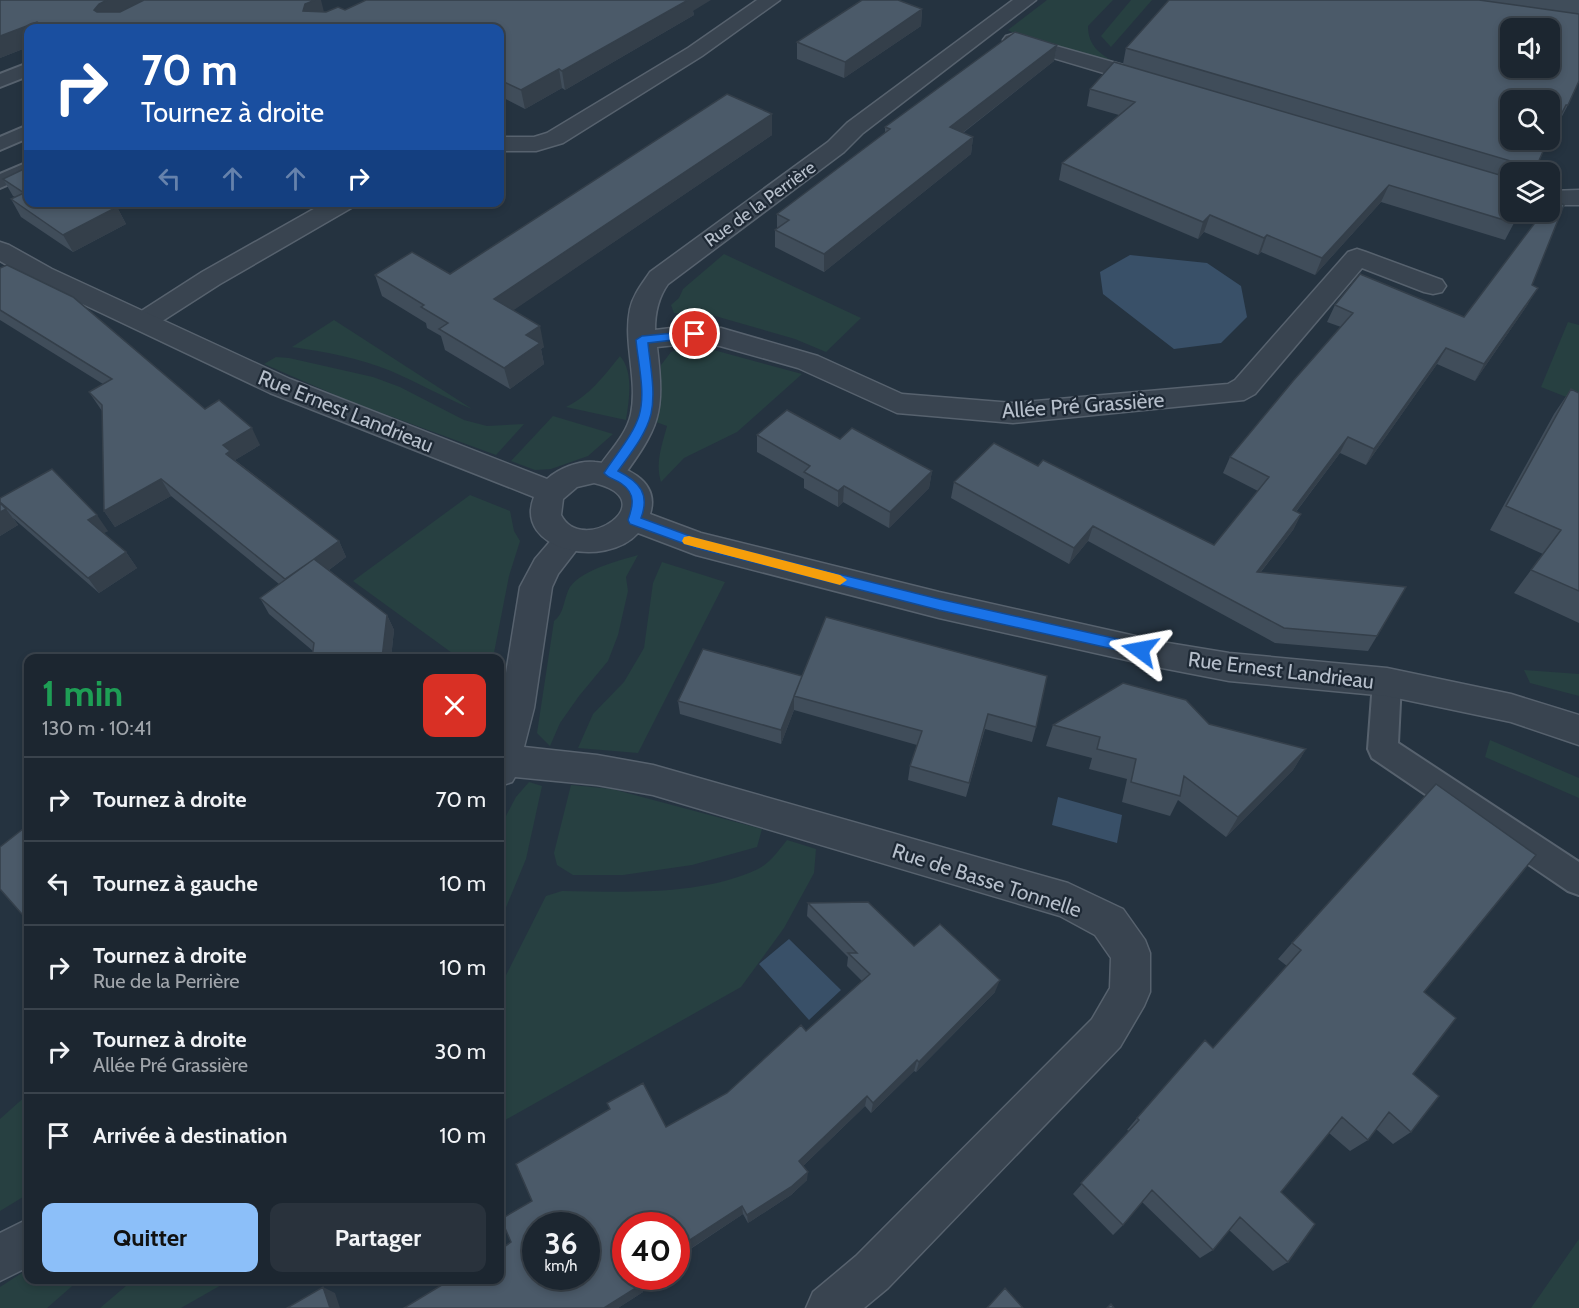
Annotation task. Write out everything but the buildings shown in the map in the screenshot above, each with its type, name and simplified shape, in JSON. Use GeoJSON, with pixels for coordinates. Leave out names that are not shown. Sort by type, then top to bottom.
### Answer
{"type":"FeatureCollection","features":[{"type":"Feature","properties":{"kind":"street"},"geometry":{"type":"LineString","coordinates":[[504,144],[536,144],[555,138],[695,52],[770,0]]}},
{"type":"Feature","properties":{"kind":"street","name":"Rue de la Perrière"},"geometry":{"type":"LineString","coordinates":[[610,473],[638,432],[645,416],[647,401],[642,340],[644,309],[647,296],[659,278],[836,147],[855,128],[1026,0]]}},
{"type":"Feature","properties":{"kind":"street"},"geometry":{"type":"LineString","coordinates":[[986,32],[1169,85]]}},
{"type":"Feature","properties":{"kind":"street"},"geometry":{"type":"LineString","coordinates":[[1560,198],[1579,197]]}},
{"type":"Feature","properties":{"kind":"street"},"geometry":{"type":"LineString","coordinates":[[144,321],[211,278],[335,207]]}},
{"type":"Feature","properties":{"kind":"street","name":"Rue Ernest Landrieau"},"geometry":{"type":"LineString","coordinates":[[0,250],[43,274],[324,405],[550,492]]}},
{"type":"Feature","properties":{"kind":"street","name":"Allée Pré Grassière"},"geometry":{"type":"LineString","coordinates":[[642,340],[695,334],[721,337],[808,362],[897,403],[1013,413],[1234,393],[1245,387],[1357,257],[1433,286]]}},
{"type":"Feature","properties":{"kind":"street"},"geometry":{"type":"LineString","coordinates":[[610,473],[625,480],[636,490],[640,505],[634,520],[621,532],[607,539],[591,541],[570,539],[554,531],[546,519],[545,505],[550,492],[566,479],[579,474],[610,473]]}},
{"type":"Feature","properties":{"kind":"street","name":"Rue Ernest Landrieau"},"geometry":{"type":"LineString","coordinates":[[634,520],[696,543],[939,605],[1162,655],[1229,667],[1387,682],[1511,708],[1579,730]]}},
{"type":"Feature","properties":{"kind":"street"},"geometry":{"type":"LineString","coordinates":[[504,755],[517,708],[536,586],[546,567],[570,539]]}},
{"type":"Feature","properties":{"kind":"street","name":"Rue de Basse Tonnelle"},"geometry":{"type":"LineString","coordinates":[[504,766],[562,765],[623,773],[653,780],[1068,901],[1109,922],[1131,953],[1130,992],[1106,1033],[872,1272],[829,1308]]}},
{"type":"Feature","properties":{"kind":"street"},"geometry":{"type":"LineString","coordinates":[[0,1259],[24,1244]]}},
{"type":"Feature","properties":{"kind":"lane"},"geometry":{"type":"LineString","coordinates":[[0,81],[24,71]]}},
{"type":"Feature","properties":{"kind":"lane"},"geometry":{"type":"LineString","coordinates":[[0,144],[24,133]]}},
{"type":"Feature","properties":{"kind":"lane"},"geometry":{"type":"LineString","coordinates":[[0,182],[24,170]]}},
{"type":"Feature","properties":{"kind":"lane"},"geometry":{"type":"LineString","coordinates":[[1387,682],[1383,749],[1579,880]]}},
{"type":"Feature","properties":{"kind":"green space"},"geometry":{"type":"Polygon","coordinates":[[[1047,0],[1113,0],[1088,26],[1090,39],[1096,49],[1116,63],[1021,37],[1008,30],[1047,0]]]}},
{"type":"Feature","properties":{"kind":"green space"},"geometry":{"type":"Polygon","coordinates":[[[1131,0],[1152,0],[1111,47],[1101,36],[1131,0]]]}},
{"type":"Feature","properties":{"kind":"green space"},"geometry":{"type":"Polygon","coordinates":[[[724,254],[861,318],[826,352],[795,339],[708,314],[674,313],[671,305],[679,298],[683,289],[724,254]]]}},
{"type":"Feature","properties":{"kind":"green space"},"geometry":{"type":"Polygon","coordinates":[[[334,320],[472,409],[379,366],[342,356],[292,347],[334,320]]]}},
{"type":"Feature","properties":{"kind":"green space"},"geometry":{"type":"Polygon","coordinates":[[[1568,322],[1579,325],[1579,402],[1541,387],[1568,322]]]}},
{"type":"Feature","properties":{"kind":"green space"},"geometry":{"type":"Polygon","coordinates":[[[686,346],[710,349],[802,374],[737,432],[684,458],[661,482],[659,461],[667,426],[656,422],[660,407],[661,365],[671,352],[686,346]]]}},
{"type":"Feature","properties":{"kind":"green space"},"geometry":{"type":"Polygon","coordinates":[[[620,356],[629,378],[626,420],[566,407],[589,391],[620,356]]]}},
{"type":"Feature","properties":{"kind":"green space"},"geometry":{"type":"Polygon","coordinates":[[[276,357],[373,377],[400,387],[464,420],[487,426],[524,424],[496,455],[349,401],[264,364],[276,357]]]}},
{"type":"Feature","properties":{"kind":"green space"},"geometry":{"type":"Polygon","coordinates":[[[553,416],[613,434],[588,456],[551,469],[535,470],[511,461],[553,416]]]}},
{"type":"Feature","properties":{"kind":"green space"},"geometry":{"type":"Polygon","coordinates":[[[470,495],[510,511],[514,531],[520,541],[509,576],[494,654],[453,654],[353,581],[470,495]]]}},
{"type":"Feature","properties":{"kind":"green space"},"geometry":{"type":"Polygon","coordinates":[[[638,555],[626,577],[628,591],[618,635],[608,661],[560,723],[550,746],[537,733],[554,621],[562,611],[572,584],[588,572],[638,555]]]}},
{"type":"Feature","properties":{"kind":"green space"},"geometry":{"type":"Polygon","coordinates":[[[662,562],[725,582],[638,753],[578,748],[593,714],[624,682],[644,648],[653,583],[662,562]]]}},
{"type":"Feature","properties":{"kind":"green space"},"geometry":{"type":"Polygon","coordinates":[[[1524,670],[1579,674],[1579,696],[1530,683],[1524,670]]]}},
{"type":"Feature","properties":{"kind":"green space"},"geometry":{"type":"Polygon","coordinates":[[[1490,740],[1579,778],[1579,798],[1485,757],[1490,740]]]}},
{"type":"Feature","properties":{"kind":"green space"},"geometry":{"type":"Polygon","coordinates":[[[529,782],[542,786],[526,859],[504,912],[504,820],[516,797],[529,782]]]}},
{"type":"Feature","properties":{"kind":"green space"},"geometry":{"type":"Polygon","coordinates":[[[571,785],[612,789],[762,829],[757,847],[692,865],[623,875],[573,875],[557,865],[554,853],[571,785]]]}},
{"type":"Feature","properties":{"kind":"green space"},"geometry":{"type":"Polygon","coordinates":[[[787,840],[816,849],[814,873],[784,928],[741,987],[504,1121],[504,979],[546,896],[562,891],[636,892],[712,884],[758,869],[774,856],[787,840]]]}},
{"type":"Feature","properties":{"kind":"green space"},"geometry":{"type":"Polygon","coordinates":[[[24,1098],[24,1196],[0,1211],[0,1119],[24,1098]]]}},
{"type":"Feature","properties":{"kind":"green space"},"geometry":{"type":"Polygon","coordinates":[[[1579,1239],[1579,1308],[1531,1308],[1579,1239]]]}},
{"type":"Feature","properties":{"kind":"green space"},"geometry":{"type":"Polygon","coordinates":[[[24,1272],[24,1284],[74,1284],[47,1308],[0,1308],[0,1287],[24,1272]]]}},
{"type":"Feature","properties":{"kind":"green space"},"geometry":{"type":"Polygon","coordinates":[[[128,1284],[223,1284],[181,1308],[100,1308],[128,1284]]]}},
{"type":"Feature","properties":{"kind":"water"},"geometry":{"type":"Polygon","coordinates":[[[1130,255],[1207,263],[1241,286],[1247,317],[1221,343],[1174,349],[1103,294],[1100,272],[1130,255]]]}},
{"type":"Feature","properties":{"kind":"water"},"geometry":{"type":"Polygon","coordinates":[[[1058,797],[1122,815],[1117,843],[1052,825],[1058,797]]]}},
{"type":"Feature","properties":{"kind":"water"},"geometry":{"type":"Polygon","coordinates":[[[789,939],[841,990],[809,1020],[759,964],[789,939]]]}},
{"type":"Feature","properties":{"kind":"slow traffic"},"geometry":{"type":"LineString","coordinates":[[689,541],[840,580]]}},
{"type":"Feature","properties":{"kind":"route"},"geometry":{"type":"LineString","coordinates":[[695,334],[642,340],[647,401],[645,416],[638,432],[610,473],[625,480],[636,490],[640,505],[634,520],[696,543],[939,605],[1140,650]]}}]}
